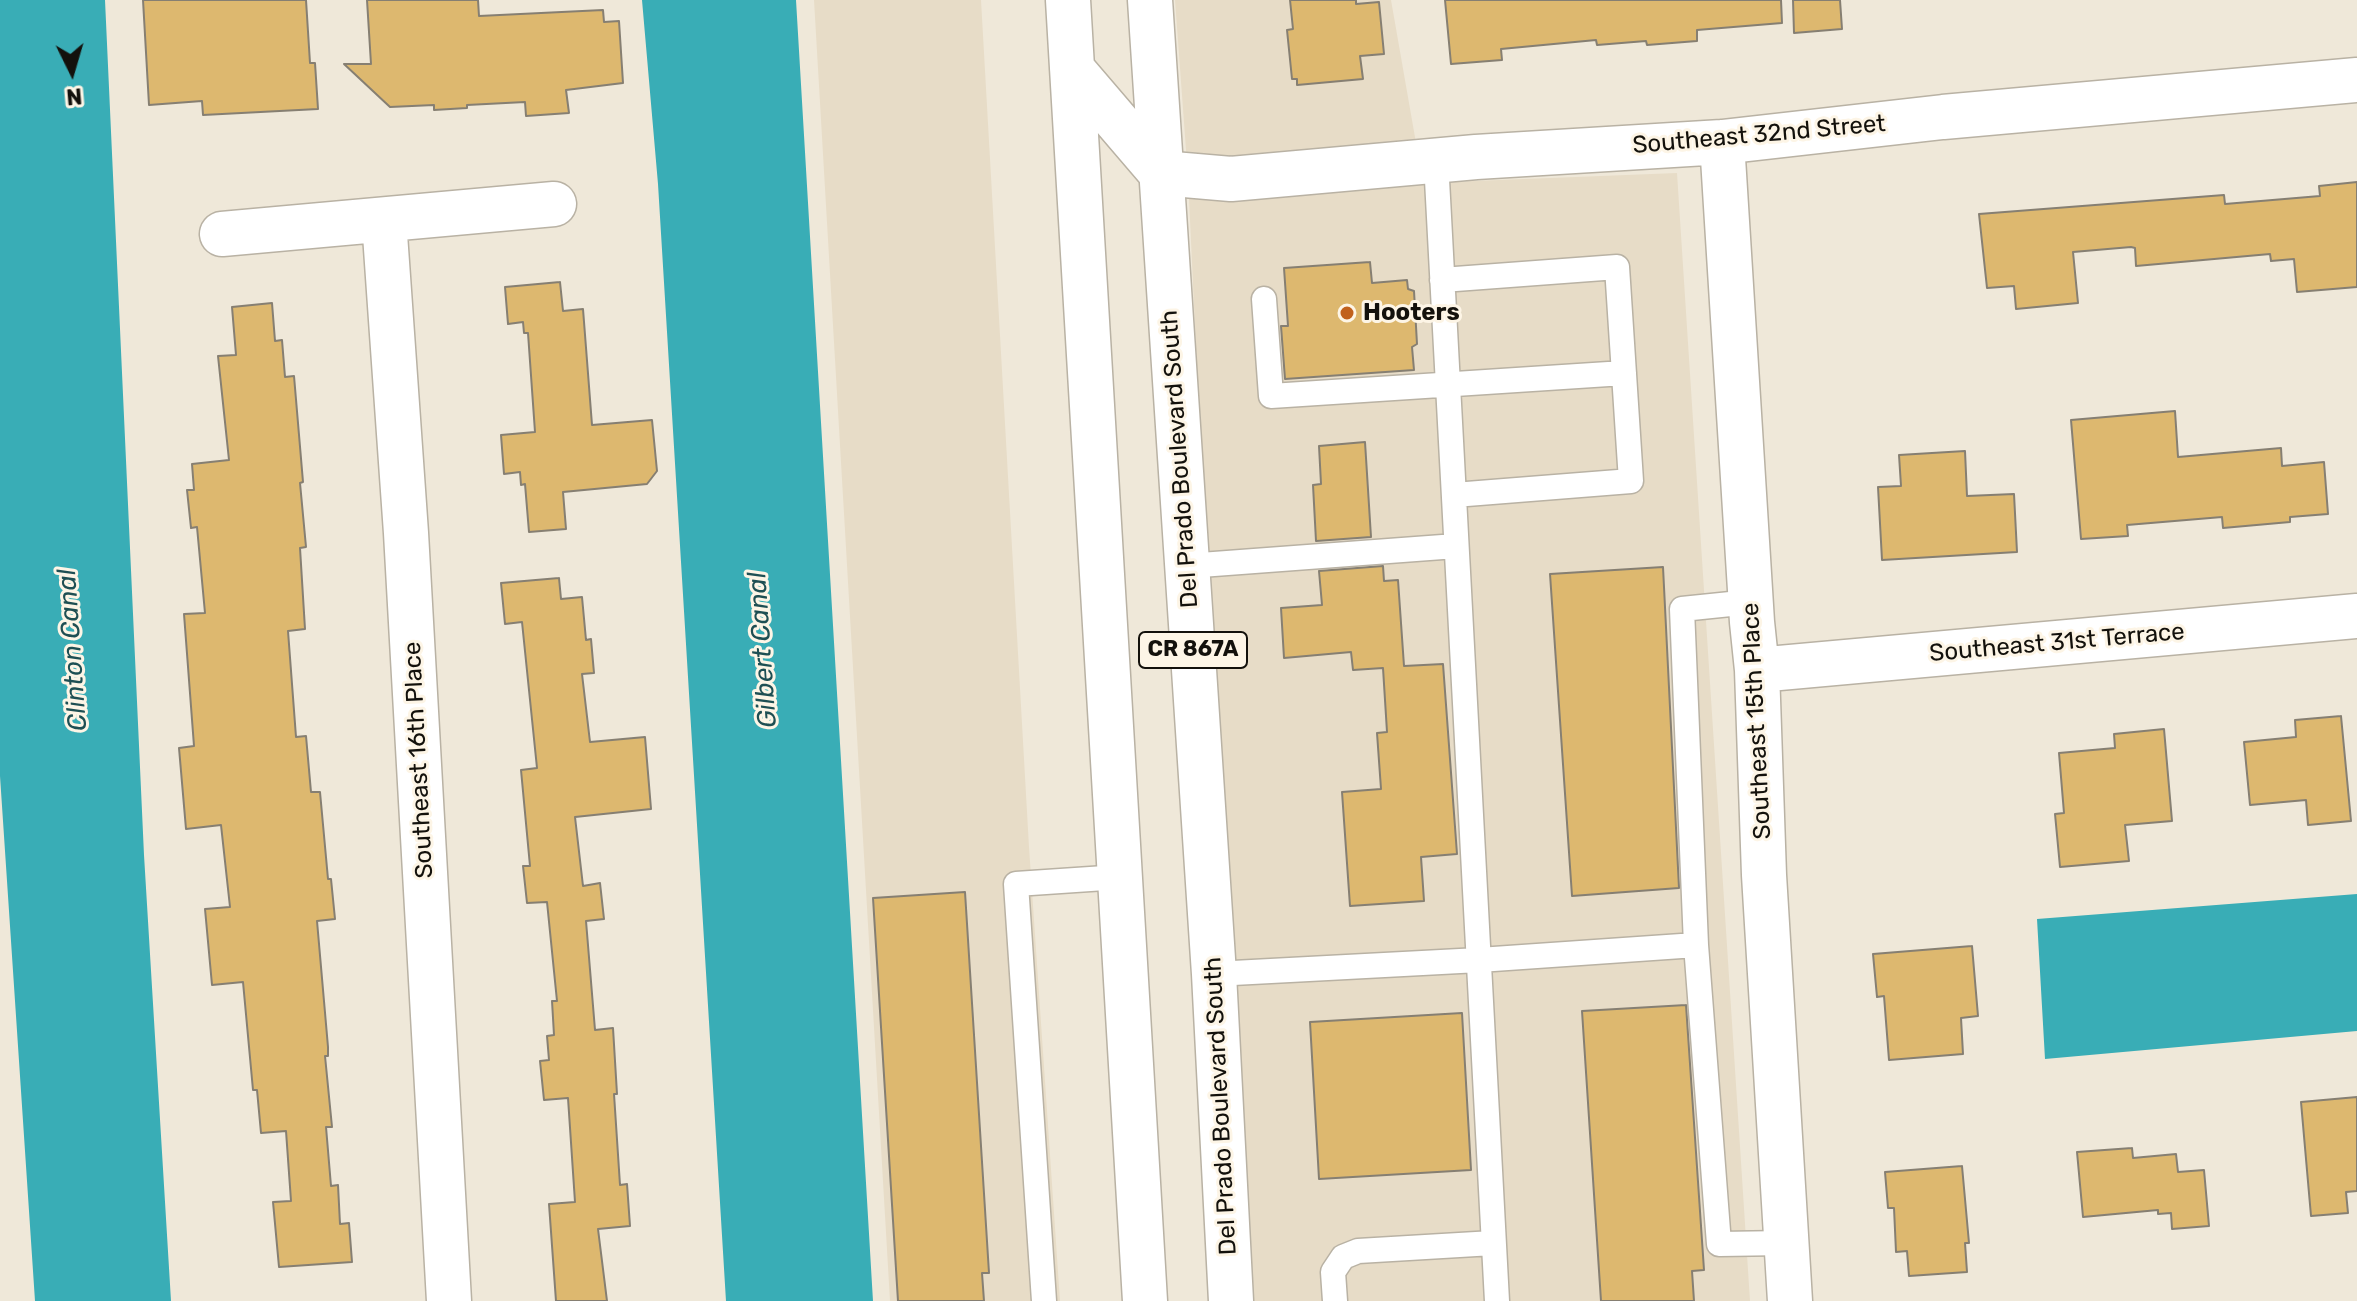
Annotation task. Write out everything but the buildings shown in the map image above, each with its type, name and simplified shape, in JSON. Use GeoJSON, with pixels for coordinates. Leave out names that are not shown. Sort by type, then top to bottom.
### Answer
{"type":"FeatureCollection","features":[{"type":"Feature","properties":{"kind":"street","name":"CR 867A"},"geometry":{"type":"LineString","coordinates":[[1068,0],[1145,1301]]}},
{"type":"Feature","properties":{"kind":"street","name":"Del Prado Boulevard South"},"geometry":{"type":"LineString","coordinates":[[1150,0],[1214,974],[1231,1301]]}},
{"type":"Feature","properties":{"kind":"street"},"geometry":{"type":"LineString","coordinates":[[1072,69],[1161,173]]}},
{"type":"Feature","properties":{"kind":"street","name":"Southeast 32nd Street"},"geometry":{"type":"LineString","coordinates":[[1161,173],[1231,179],[1436,161],[1722,142],[1943,117],[2357,80]]}},
{"type":"Feature","properties":{"kind":"street","name":"Southeast 15th Place"},"geometry":{"type":"LineString","coordinates":[[1722,142],[1750,602],[1757,670],[1764,875],[1790,1301]]}},
{"type":"Feature","properties":{"kind":"street"},"geometry":{"type":"LineString","coordinates":[[222,234],[554,204]]}},
{"type":"Feature","properties":{"kind":"street","name":"Southeast 16th Place"},"geometry":{"type":"LineString","coordinates":[[384,220],[406,533],[449,1301]]}},
{"type":"Feature","properties":{"kind":"street","name":"Southeast 31st Terrace"},"geometry":{"type":"LineString","coordinates":[[1757,670],[2357,616]]}},
{"type":"Feature","properties":{"kind":"lane"},"geometry":{"type":"LineString","coordinates":[[1436,161],[1497,1301]]}},
{"type":"Feature","properties":{"kind":"lane"},"geometry":{"type":"LineString","coordinates":[[1442,280],[1617,267],[1631,481],[1454,495]]}},
{"type":"Feature","properties":{"kind":"lane"},"geometry":{"type":"LineString","coordinates":[[1264,299],[1271,396],[1624,373]]}},
{"type":"Feature","properties":{"kind":"lane"},"geometry":{"type":"LineString","coordinates":[[1187,566],[1456,546]]}},
{"type":"Feature","properties":{"kind":"lane"},"geometry":{"type":"LineString","coordinates":[[1750,602],[1682,609],[1696,945],[1719,1244],[1786,1243]]}},
{"type":"Feature","properties":{"kind":"lane"},"geometry":{"type":"LineString","coordinates":[[1044,1301],[1016,884],[1120,877]]}},
{"type":"Feature","properties":{"kind":"lane"},"geometry":{"type":"LineString","coordinates":[[1214,974],[1696,945]]}},
{"type":"Feature","properties":{"kind":"lane"},"geometry":{"type":"LineString","coordinates":[[1335,1301],[1333,1272],[1343,1257],[1358,1251],[1493,1243]]}},
{"type":"Feature","properties":{"kind":"shaded area"},"geometry":{"type":"Polygon","coordinates":[[[814,0],[981,0],[1029,847],[1060,1301],[890,1301],[814,0]]]}},
{"type":"Feature","properties":{"kind":"shaded area"},"geometry":{"type":"Polygon","coordinates":[[[1175,0],[1391,0],[1423,183],[1677,173],[1750,1301],[1251,1301],[1204,519],[1188,177],[1175,0]]]}},
{"type":"Feature","properties":{"kind":"water","name":"Clinton Canal"},"geometry":{"type":"Polygon","coordinates":[[[0,0],[105,0],[144,855],[171,1301],[35,1301],[0,776],[0,0]]]}},
{"type":"Feature","properties":{"kind":"water","name":"Gilbert Canal"},"geometry":{"type":"Polygon","coordinates":[[[642,0],[796,0],[873,1301],[726,1301],[658,184],[642,0]]]}},
{"type":"Feature","properties":{"kind":"water"},"geometry":{"type":"Polygon","coordinates":[[[2357,894],[2357,1031],[2045,1059],[2037,919],[2357,894]]]}},
{"type":"Feature","properties":{"kind":"place","name":"Hooters"},"geometry":{"type":"Point","coordinates":[1347,313]}}]}
